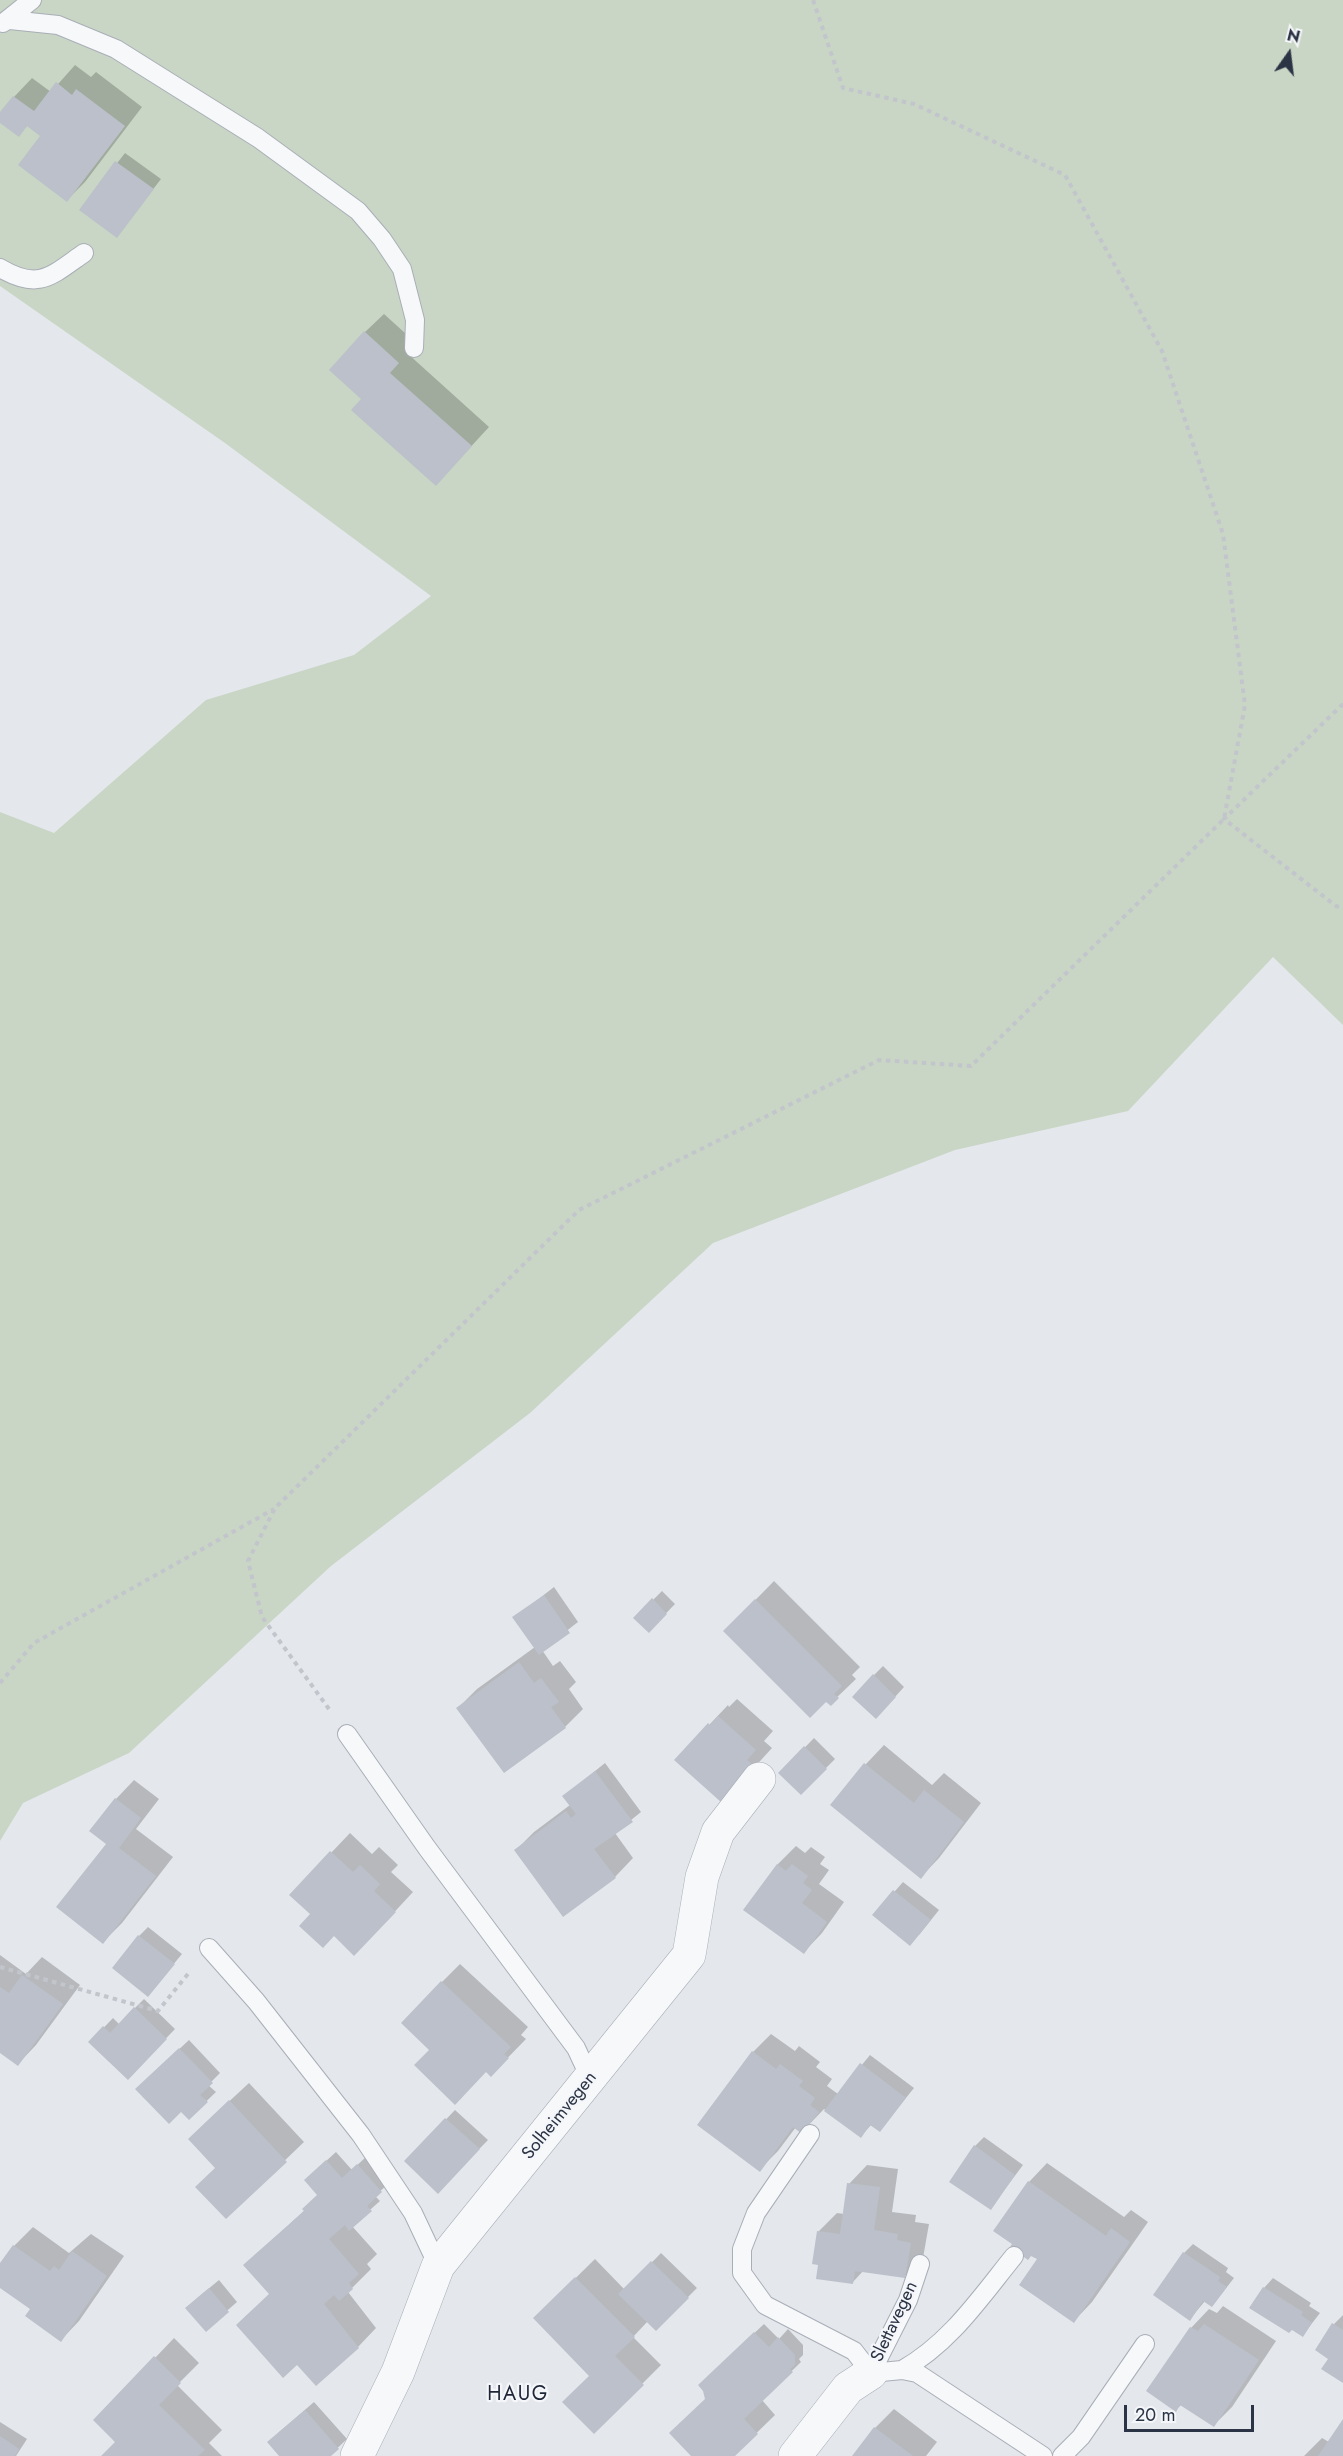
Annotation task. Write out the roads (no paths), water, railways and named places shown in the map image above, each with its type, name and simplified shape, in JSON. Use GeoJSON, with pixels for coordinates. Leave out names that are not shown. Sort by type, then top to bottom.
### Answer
{"type":"FeatureCollection","features":[{"type":"Feature","properties":{"kind":"street","name":"Solheimvegen"},"geometry":{"type":"LineString","coordinates":[[357,2456],[398,2372],[438,2266],[689,1955],[702,1877],[718,1832],[759,1779]]}},
{"type":"Feature","properties":{"kind":"street","name":"Slettavegen"},"geometry":{"type":"LineString","coordinates":[[795,2456],[848,2388],[887,2372]]}},
{"type":"Feature","properties":{"kind":"lane"},"geometry":{"type":"LineString","coordinates":[[5,22],[32,0]]}},
{"type":"Feature","properties":{"kind":"lane"},"geometry":{"type":"LineString","coordinates":[[5,22],[58,25],[116,49],[258,138],[358,212],[382,239],[402,269],[415,320],[414,348]]}},
{"type":"Feature","properties":{"kind":"lane"},"geometry":{"type":"LineString","coordinates":[[0,268],[18,279],[48,279],[84,254]]}},
{"type":"Feature","properties":{"kind":"lane"},"geometry":{"type":"LineString","coordinates":[[347,1734],[576,2048],[591,2079]]}},
{"type":"Feature","properties":{"kind":"lane"},"geometry":{"type":"LineString","coordinates":[[209,1948],[256,2001],[361,2135],[413,2212],[438,2266]]}},
{"type":"Feature","properties":{"kind":"lane"},"geometry":{"type":"LineString","coordinates":[[810,2134],[756,2213],[742,2249],[742,2273],[765,2305],[855,2351],[887,2372],[917,2373],[1043,2456]]}},
{"type":"Feature","properties":{"kind":"lane"},"geometry":{"type":"LineString","coordinates":[[887,2372],[918,2362],[953,2332],[1014,2256]]}},
{"type":"Feature","properties":{"kind":"lane","name":"Slettavegen"},"geometry":{"type":"LineString","coordinates":[[887,2372],[920,2264]]}},
{"type":"Feature","properties":{"kind":"lane"},"geometry":{"type":"LineString","coordinates":[[1062,2456],[1082,2437],[1145,2344]]}},
{"type":"Feature","properties":{"kind":"district","name":"HAUG"},"geometry":{"type":"Point","coordinates":[518,2395]}}]}
